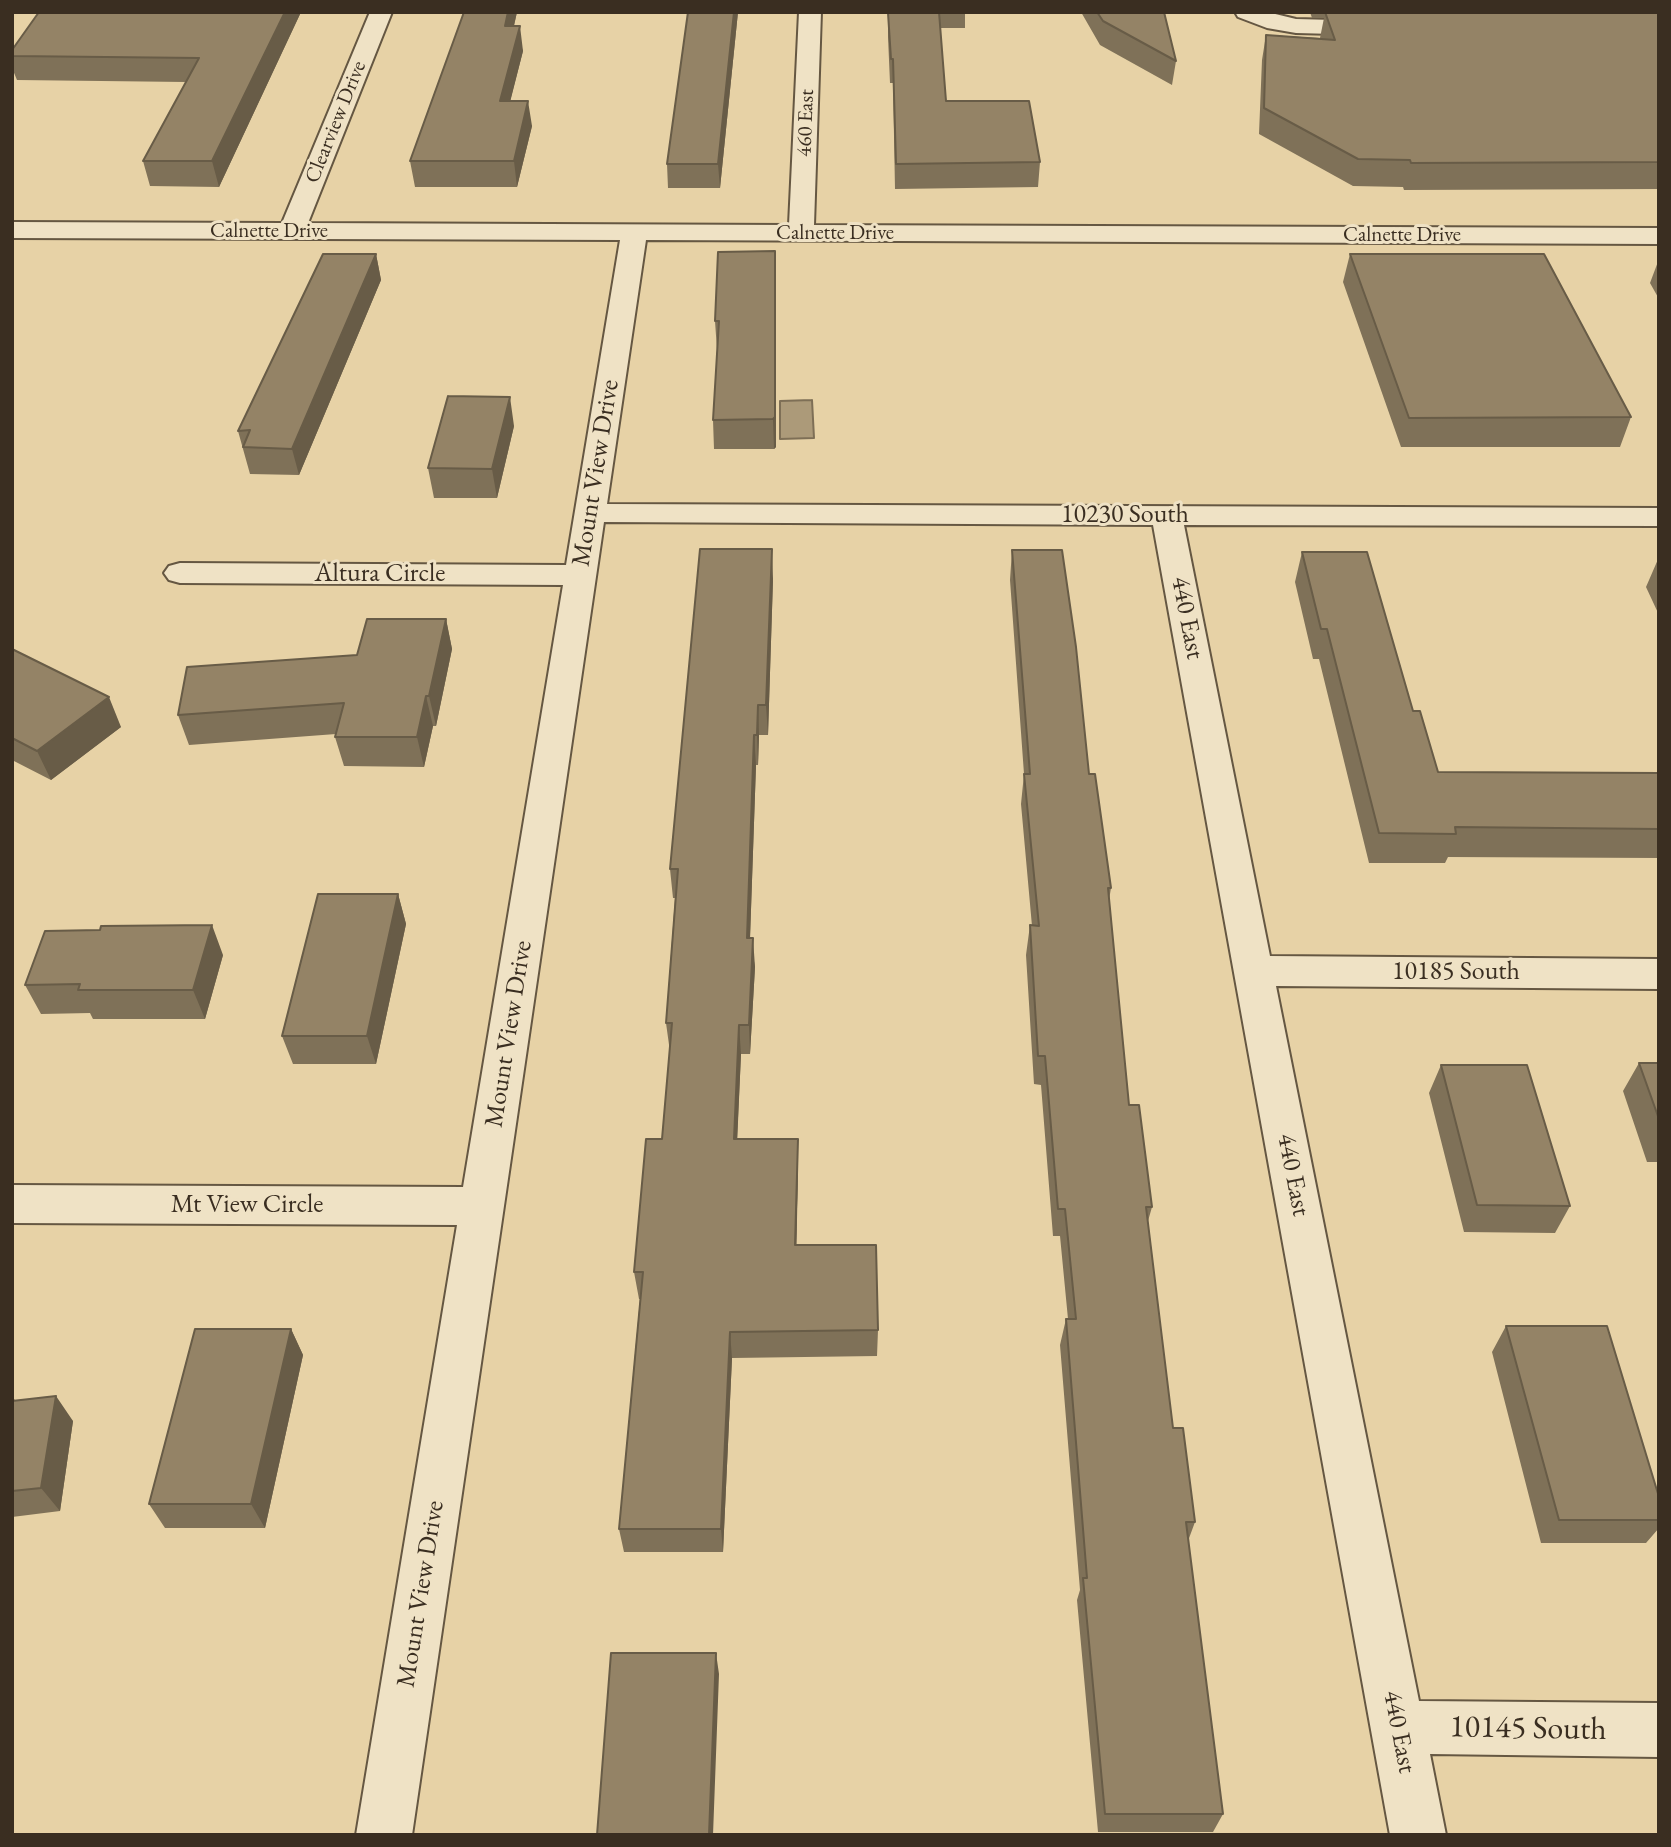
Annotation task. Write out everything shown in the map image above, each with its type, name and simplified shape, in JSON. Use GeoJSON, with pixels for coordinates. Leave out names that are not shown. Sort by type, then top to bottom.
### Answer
{"type":"FeatureCollection","features":[{"type":"Feature","properties":{"kind":"street","name":"Clearview Drive"},"geometry":{"type":"LineString","coordinates":[[292,231],[381,12]]}},
{"type":"Feature","properties":{"kind":"street","name":"460 East"},"geometry":{"type":"LineString","coordinates":[[802,233],[810,12]]}},
{"type":"Feature","properties":{"kind":"street"},"geometry":{"type":"LineString","coordinates":[[1250,15],[1317,28],[1399,28]]}},
{"type":"Feature","properties":{"kind":"street","name":"Calnette Drive"},"geometry":{"type":"LineString","coordinates":[[12,230],[1659,236]]}},
{"type":"Feature","properties":{"kind":"street","name":"Mount View Drive"},"geometry":{"type":"LineString","coordinates":[[384,1835],[634,232]]}},
{"type":"Feature","properties":{"kind":"street","name":"10230 South"},"geometry":{"type":"LineString","coordinates":[[590,513],[1659,517]]}},
{"type":"Feature","properties":{"kind":"street","name":"440 East"},"geometry":{"type":"LineString","coordinates":[[1167,515],[1418,1835]]}},
{"type":"Feature","properties":{"kind":"street","name":"Altura Circle"},"geometry":{"type":"LineString","coordinates":[[180,573],[581,575]]}},
{"type":"Feature","properties":{"kind":"street","name":"10185 South"},"geometry":{"type":"LineString","coordinates":[[1254,971],[1659,974]]}},
{"type":"Feature","properties":{"kind":"street","name":"Mt View Circle"},"geometry":{"type":"LineString","coordinates":[[12,1204],[482,1206]]}},
{"type":"Feature","properties":{"kind":"street","name":"10145 South"},"geometry":{"type":"LineString","coordinates":[[1398,1727],[1659,1730]]}},
{"type":"Feature","properties":{"kind":"shaded area"},"geometry":{"type":"Polygon","coordinates":[[[812,400],[814,438],[780,439],[780,401],[812,400]]]}},
{"type":"Feature","properties":{"kind":"building"},"geometry":{"type":"Polygon","coordinates":[[[39,12],[285,12],[212,161],[143,161],[199,58],[12,56],[12,50],[39,12]]]}},
{"type":"Feature","properties":{"kind":"building"},"geometry":{"type":"Polygon","coordinates":[[[464,12],[508,12],[505,26],[520,26],[500,101],[528,101],[514,161],[410,161],[464,12]]]}},
{"type":"Feature","properties":{"kind":"building"},"geometry":{"type":"Polygon","coordinates":[[[688,12],[734,12],[718,164],[667,164],[688,12]]]}},
{"type":"Feature","properties":{"kind":"building"},"geometry":{"type":"Polygon","coordinates":[[[939,12],[946,101],[1029,101],[1040,162],[896,164],[893,59],[888,13],[939,12]]]}},
{"type":"Feature","properties":{"kind":"building"},"geometry":{"type":"Polygon","coordinates":[[[1097,12],[1164,12],[1176,61],[1103,21],[1097,12]]]}},
{"type":"Feature","properties":{"kind":"building"},"geometry":{"type":"Polygon","coordinates":[[[1325,12],[1659,13],[1659,162],[1411,163],[1410,160],[1358,159],[1264,108],[1266,35],[1335,40],[1325,12]]]}},
{"type":"Feature","properties":{"kind":"building"},"geometry":{"type":"Polygon","coordinates":[[[775,251],[775,417],[713,420],[719,321],[715,321],[718,252],[775,251]]]}},
{"type":"Feature","properties":{"kind":"building"},"geometry":{"type":"Polygon","coordinates":[[[323,254],[376,254],[292,449],[243,447],[250,430],[238,431],[323,254]]]}},
{"type":"Feature","properties":{"kind":"building"},"geometry":{"type":"Polygon","coordinates":[[[1350,254],[1544,254],[1631,417],[1409,418],[1350,254]]]}},
{"type":"Feature","properties":{"kind":"building"},"geometry":{"type":"Polygon","coordinates":[[[448,396],[510,397],[492,469],[428,468],[448,396]]]}},
{"type":"Feature","properties":{"kind":"building"},"geometry":{"type":"Polygon","coordinates":[[[700,549],[772,549],[766,705],[758,705],[757,735],[754,735],[747,938],[753,938],[749,1025],[739,1025],[734,1139],[798,1139],[795,1245],[876,1245],[878,1330],[730,1332],[721,1529],[619,1529],[643,1272],[634,1272],[646,1139],[662,1139],[672,1023],[666,1023],[678,869],[670,869],[700,549]]]}},
{"type":"Feature","properties":{"kind":"building"},"geometry":{"type":"Polygon","coordinates":[[[1012,550],[1062,550],[1076,647],[1089,774],[1095,774],[1111,888],[1108,888],[1129,1105],[1139,1105],[1152,1207],[1146,1207],[1173,1428],[1183,1428],[1195,1522],[1186,1522],[1223,1814],[1105,1814],[1083,1578],[1087,1578],[1066,1319],[1076,1319],[1065,1209],[1058,1209],[1045,1056],[1038,1056],[1030,925],[1039,926],[1024,774],[1030,774],[1012,550]]]}},
{"type":"Feature","properties":{"kind":"building"},"geometry":{"type":"Polygon","coordinates":[[[1302,552],[1367,552],[1413,711],[1420,711],[1438,772],[1659,773],[1659,829],[1455,827],[1456,834],[1379,833],[1327,629],[1321,629],[1302,552]]]}},
{"type":"Feature","properties":{"kind":"building"},"geometry":{"type":"Polygon","coordinates":[[[367,619],[446,619],[417,737],[335,737],[344,703],[178,715],[187,667],[357,655],[367,619]]]}},
{"type":"Feature","properties":{"kind":"building"},"geometry":{"type":"Polygon","coordinates":[[[12,649],[109,697],[37,751],[12,738],[12,649]]]}},
{"type":"Feature","properties":{"kind":"building"},"geometry":{"type":"Polygon","coordinates":[[[318,894],[398,894],[367,1036],[282,1036],[318,894]]]}},
{"type":"Feature","properties":{"kind":"building"},"geometry":{"type":"Polygon","coordinates":[[[212,925],[193,990],[78,990],[80,984],[25,985],[45,931],[100,930],[101,926],[212,925]]]}},
{"type":"Feature","properties":{"kind":"building"},"geometry":{"type":"Polygon","coordinates":[[[1639,1063],[1659,1063],[1659,1119],[1639,1063]]]}},
{"type":"Feature","properties":{"kind":"building"},"geometry":{"type":"Polygon","coordinates":[[[1441,1065],[1527,1065],[1570,1206],[1477,1205],[1441,1065]]]}},
{"type":"Feature","properties":{"kind":"building"},"geometry":{"type":"Polygon","coordinates":[[[1506,1326],[1607,1326],[1659,1497],[1659,1520],[1559,1520],[1506,1326]]]}},
{"type":"Feature","properties":{"kind":"building"},"geometry":{"type":"Polygon","coordinates":[[[195,1329],[291,1329],[251,1504],[149,1504],[195,1329]]]}},
{"type":"Feature","properties":{"kind":"building"},"geometry":{"type":"Polygon","coordinates":[[[56,1396],[41,1488],[12,1491],[12,1401],[56,1396]]]}},
{"type":"Feature","properties":{"kind":"building"},"geometry":{"type":"Polygon","coordinates":[[[611,1653],[716,1653],[709,1835],[597,1835],[611,1653]]]}}]}
